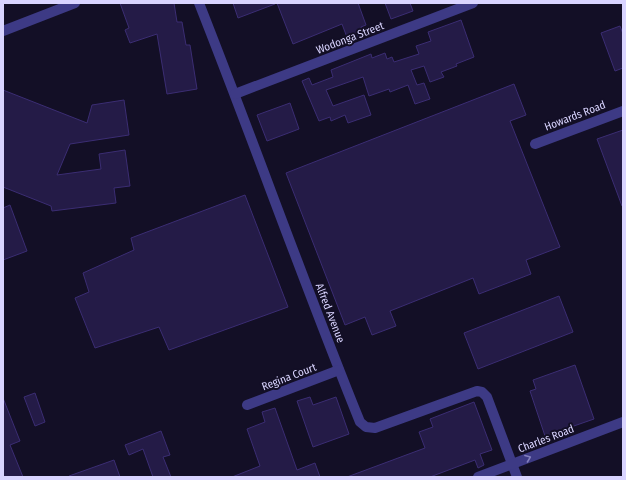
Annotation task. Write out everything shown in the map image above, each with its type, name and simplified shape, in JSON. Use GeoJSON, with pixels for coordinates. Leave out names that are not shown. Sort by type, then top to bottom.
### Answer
{"type":"FeatureCollection","features":[{"type":"Feature","properties":{"kind":"street"},"geometry":{"type":"LineString","coordinates":[[3,31],[75,3]]}},
{"type":"Feature","properties":{"kind":"street","name":"Alfred Avenue"},"geometry":{"type":"LineString","coordinates":[[199,3],[360,422],[366,427],[375,428],[477,391],[482,392],[487,397],[517,477]]}},
{"type":"Feature","properties":{"kind":"street","name":"Wodonga Street"},"geometry":{"type":"LineString","coordinates":[[235,94],[473,3]]}},
{"type":"Feature","properties":{"kind":"street","name":"Howards Road"},"geometry":{"type":"LineString","coordinates":[[535,144],[623,111]]}},
{"type":"Feature","properties":{"kind":"street","name":"Regina Court"},"geometry":{"type":"LineString","coordinates":[[246,405],[339,370]]}},
{"type":"Feature","properties":{"kind":"street","name":"Charles Road"},"geometry":{"type":"LineString","coordinates":[[478,477],[623,422]]}},
{"type":"Feature","properties":{"kind":"building"},"geometry":{"type":"Polygon","coordinates":[[[120,3],[174,3],[177,22],[182,22],[186,45],[190,45],[197,89],[167,94],[157,34],[130,43],[125,30],[129,28],[120,3]]]}},
{"type":"Feature","properties":{"kind":"building"},"geometry":{"type":"Polygon","coordinates":[[[233,3],[275,3],[275,4],[238,18],[233,3]]]}},
{"type":"Feature","properties":{"kind":"building"},"geometry":{"type":"Polygon","coordinates":[[[277,3],[358,3],[366,25],[361,27],[363,34],[348,40],[342,24],[293,44],[277,3]]]}},
{"type":"Feature","properties":{"kind":"building"},"geometry":{"type":"Polygon","coordinates":[[[385,3],[410,3],[413,11],[391,19],[385,3]]]}},
{"type":"Feature","properties":{"kind":"building"},"geometry":{"type":"Polygon","coordinates":[[[461,20],[474,57],[441,72],[444,77],[430,82],[424,66],[411,70],[417,85],[424,83],[430,99],[415,104],[408,85],[390,92],[389,89],[369,96],[363,77],[326,90],[333,106],[364,95],[371,115],[348,123],[345,115],[331,121],[330,117],[319,121],[302,81],[309,78],[312,85],[333,77],[331,70],[371,54],[372,58],[385,53],[387,59],[392,57],[394,62],[419,54],[416,46],[431,41],[428,32],[461,20]]]}},
{"type":"Feature","properties":{"kind":"building"},"geometry":{"type":"Polygon","coordinates":[[[620,26],[623,34],[623,68],[615,71],[601,33],[620,26]]]}},
{"type":"Feature","properties":{"kind":"building"},"geometry":{"type":"Polygon","coordinates":[[[514,84],[526,115],[510,121],[560,247],[526,260],[531,274],[479,294],[473,278],[390,311],[396,326],[372,335],[365,317],[345,325],[286,173],[514,84]]]}},
{"type":"Feature","properties":{"kind":"building"},"geometry":{"type":"Polygon","coordinates":[[[3,90],[87,123],[92,105],[124,100],[129,135],[70,144],[57,175],[101,169],[99,154],[125,150],[130,186],[114,188],[116,203],[52,211],[51,206],[3,187],[3,90]]]}},
{"type":"Feature","properties":{"kind":"building"},"geometry":{"type":"Polygon","coordinates":[[[290,103],[299,129],[267,141],[257,115],[290,103]]]}},
{"type":"Feature","properties":{"kind":"building"},"geometry":{"type":"Polygon","coordinates":[[[623,130],[623,206],[622,206],[597,139],[623,130]]]}},
{"type":"Feature","properties":{"kind":"building"},"geometry":{"type":"Polygon","coordinates":[[[245,195],[288,307],[169,350],[159,327],[95,348],[75,298],[89,292],[83,273],[134,250],[131,238],[245,195]]]}},
{"type":"Feature","properties":{"kind":"building"},"geometry":{"type":"Polygon","coordinates":[[[10,205],[27,251],[3,260],[3,208],[10,205]]]}},
{"type":"Feature","properties":{"kind":"building"},"geometry":{"type":"Polygon","coordinates":[[[559,296],[573,332],[478,369],[464,333],[559,296]]]}},
{"type":"Feature","properties":{"kind":"building"},"geometry":{"type":"Polygon","coordinates":[[[575,365],[594,419],[545,436],[530,391],[536,389],[533,380],[575,365]]]}},
{"type":"Feature","properties":{"kind":"building"},"geometry":{"type":"Polygon","coordinates":[[[35,393],[45,422],[35,426],[24,397],[35,393]]]}},
{"type":"Feature","properties":{"kind":"building"},"geometry":{"type":"Polygon","coordinates":[[[310,397],[313,405],[336,397],[349,434],[313,447],[297,401],[310,397]]]}},
{"type":"Feature","properties":{"kind":"building"},"geometry":{"type":"Polygon","coordinates":[[[3,398],[20,441],[10,445],[23,477],[3,477],[3,398]]]}},
{"type":"Feature","properties":{"kind":"building"},"geometry":{"type":"Polygon","coordinates":[[[474,402],[492,450],[480,454],[484,465],[478,468],[475,460],[430,477],[347,477],[425,448],[419,432],[433,427],[430,419],[474,402]]]}},
{"type":"Feature","properties":{"kind":"building"},"geometry":{"type":"Polygon","coordinates":[[[275,408],[297,470],[315,463],[320,477],[232,477],[260,466],[247,429],[265,422],[262,412],[275,408]]]}},
{"type":"Feature","properties":{"kind":"building"},"geometry":{"type":"Polygon","coordinates":[[[161,431],[170,455],[163,457],[171,477],[153,477],[143,449],[129,455],[125,445],[161,431]]]}},
{"type":"Feature","properties":{"kind":"building"},"geometry":{"type":"Polygon","coordinates":[[[114,460],[120,477],[69,477],[69,476],[114,460]]]}}]}
